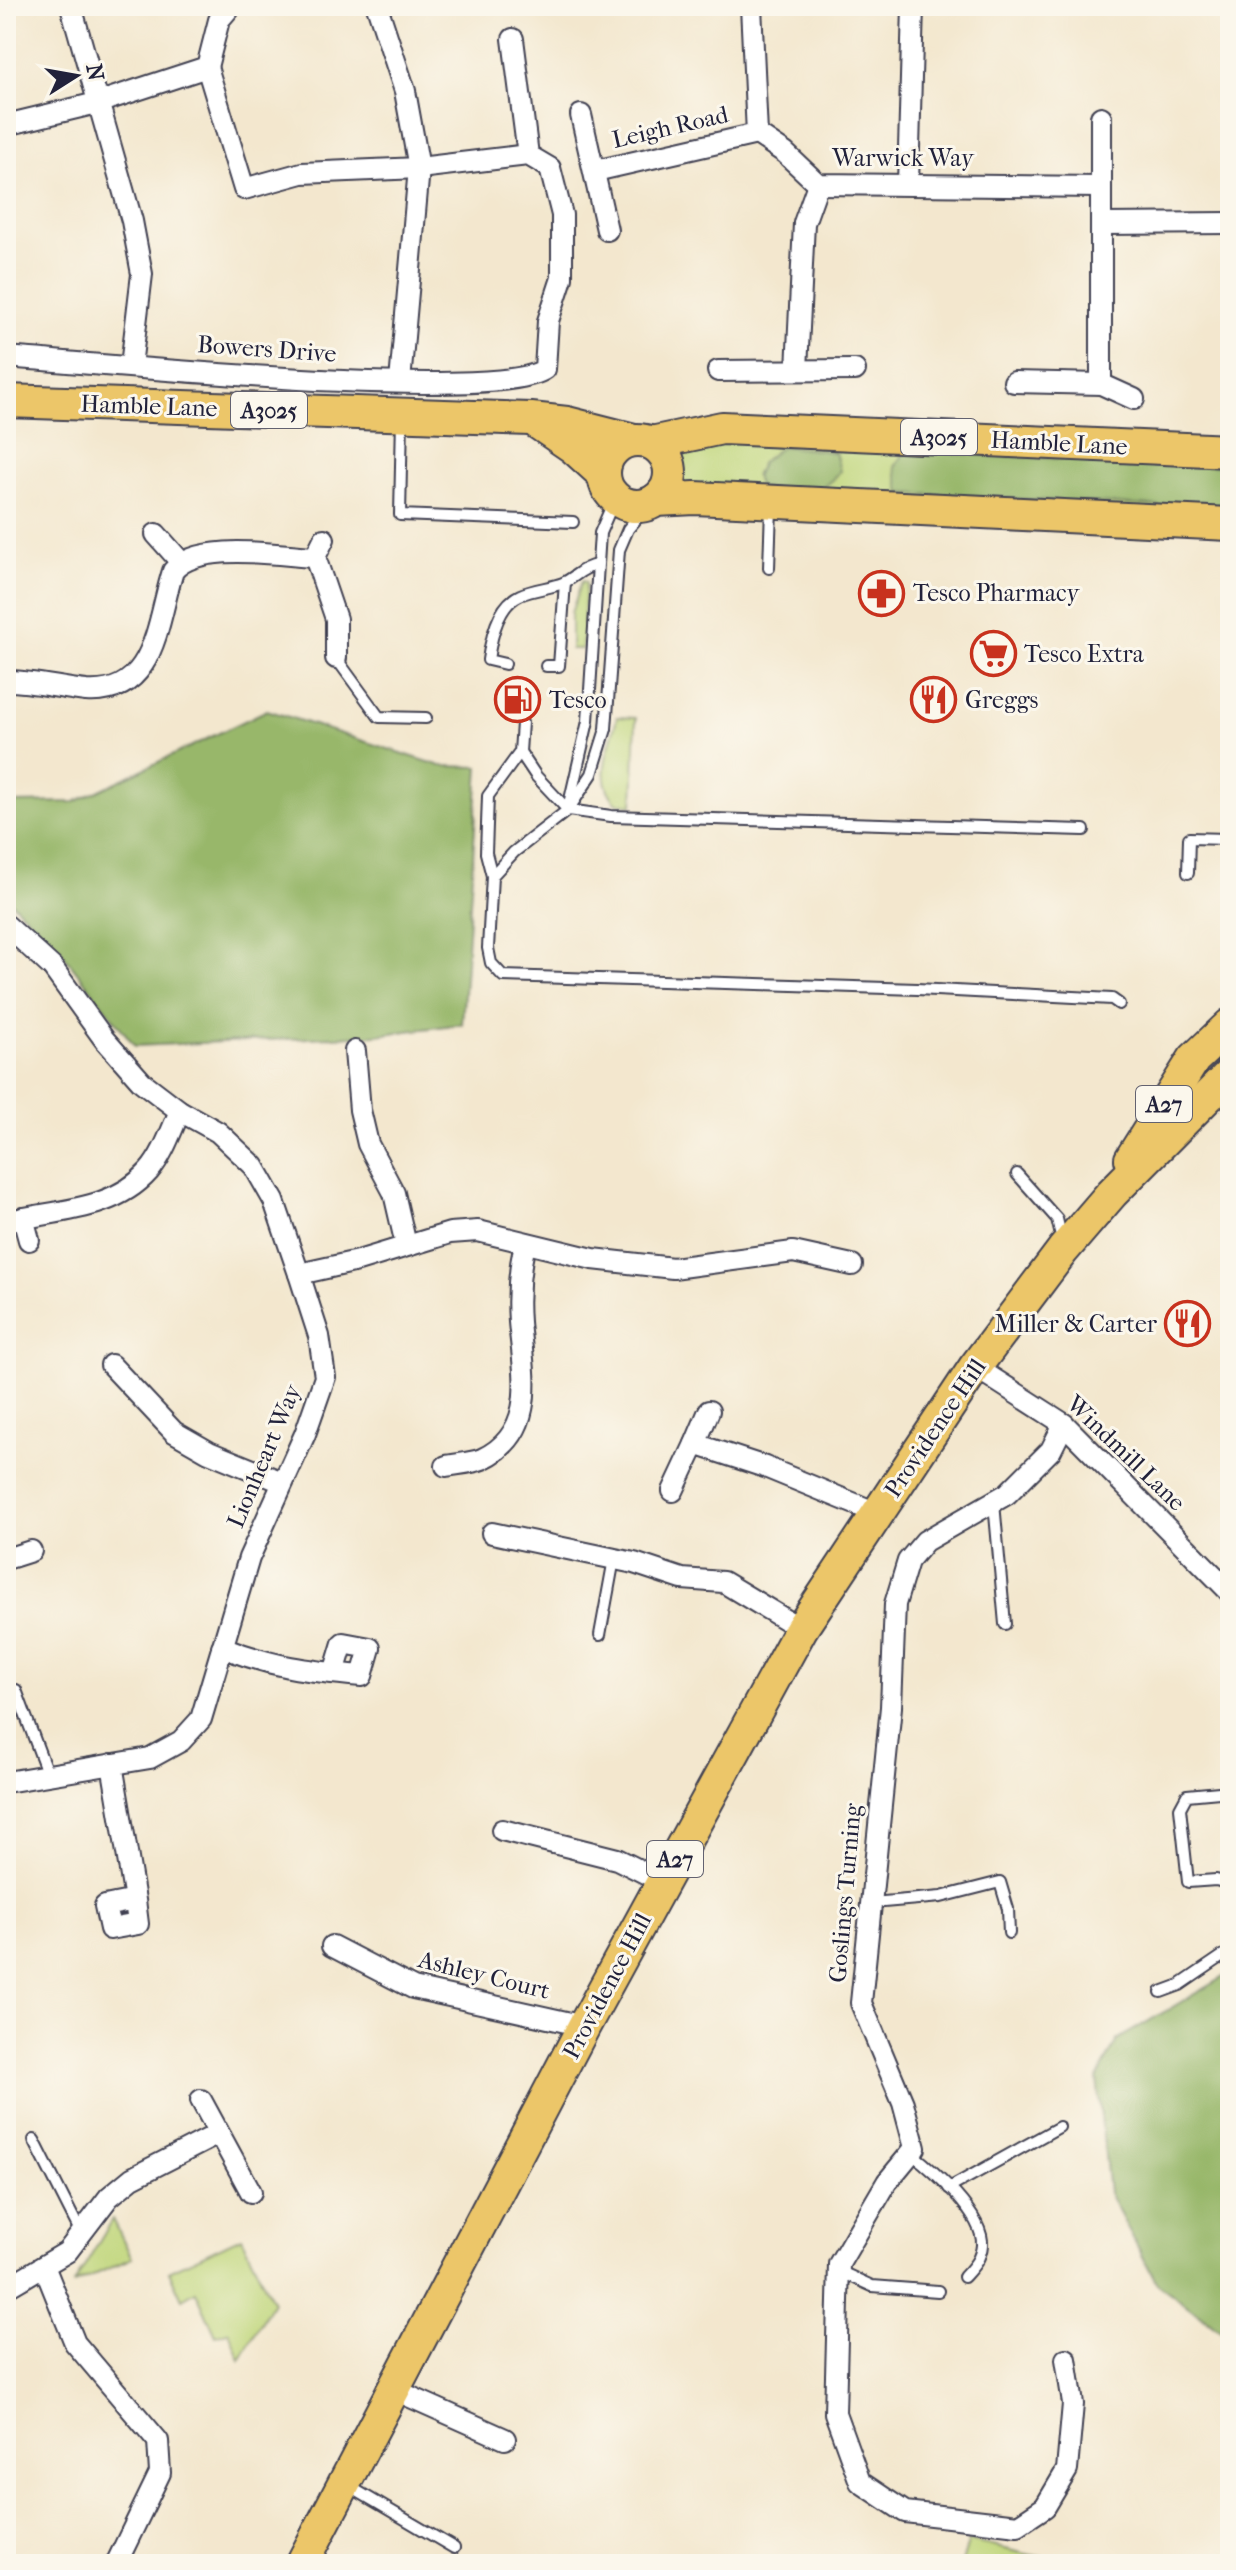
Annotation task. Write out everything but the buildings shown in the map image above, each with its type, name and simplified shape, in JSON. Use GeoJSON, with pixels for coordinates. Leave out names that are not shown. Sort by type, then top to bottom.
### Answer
{"type":"FeatureCollection","features":[{"type":"Feature","properties":{"kind":"main road","name":"Hamble Lane"},"geometry":{"type":"LineString","coordinates":[[6,401],[531,419],[567,423],[642,442],[722,428],[1230,451]]}},
{"type":"Feature","properties":{"kind":"main road"},"geometry":{"type":"LineString","coordinates":[[531,419],[573,447],[630,506],[695,498],[1230,524]]}},
{"type":"Feature","properties":{"kind":"main road"},"geometry":{"type":"LineString","coordinates":[[610,487],[609,456],[616,448],[642,442],[665,456],[670,475],[663,493],[652,502]]}},
{"type":"Feature","properties":{"kind":"main road","name":"Providence Hill"},"geometry":{"type":"LineString","coordinates":[[1112,1193],[1154,1118],[1194,1059],[1230,1025]]}},
{"type":"Feature","properties":{"kind":"main road","name":"Providence Hill"},"geometry":{"type":"LineString","coordinates":[[302,2564],[584,2026],[801,1629],[975,1367],[1063,1250],[1112,1193],[1230,1074]]}},
{"type":"Feature","properties":{"kind":"street"},"geometry":{"type":"LineString","coordinates":[[71,6],[132,221],[142,274],[131,366]]}},
{"type":"Feature","properties":{"kind":"street"},"geometry":{"type":"LineString","coordinates":[[231,6],[219,20],[207,67],[244,189],[302,173],[419,168],[528,155],[513,39]]}},
{"type":"Feature","properties":{"kind":"street"},"geometry":{"type":"LineString","coordinates":[[377,6],[405,91],[419,168],[400,382]]}},
{"type":"Feature","properties":{"kind":"street"},"geometry":{"type":"LineString","coordinates":[[751,6],[757,134]]}},
{"type":"Feature","properties":{"kind":"street"},"geometry":{"type":"LineString","coordinates":[[908,184],[913,6]]}},
{"type":"Feature","properties":{"kind":"street"},"geometry":{"type":"LineString","coordinates":[[6,125],[97,103],[207,67]]}},
{"type":"Feature","properties":{"kind":"street","name":"Leigh Road"},"geometry":{"type":"LineString","coordinates":[[581,115],[607,230]]}},
{"type":"Feature","properties":{"kind":"street"},"geometry":{"type":"LineString","coordinates":[[1101,117],[1101,384]]}},
{"type":"Feature","properties":{"kind":"street","name":"Leigh Road"},"geometry":{"type":"LineString","coordinates":[[595,171],[757,134]]}},
{"type":"Feature","properties":{"kind":"street","name":"Warwick Way"},"geometry":{"type":"LineString","coordinates":[[757,134],[785,153],[818,184],[1100,187]]}},
{"type":"Feature","properties":{"kind":"street","name":"Bowers Drive"},"geometry":{"type":"LineString","coordinates":[[6,357],[400,382],[487,383],[534,378],[545,369],[548,321],[562,278],[562,215],[550,168],[528,155]]}},
{"type":"Feature","properties":{"kind":"street"},"geometry":{"type":"LineString","coordinates":[[797,370],[804,223],[818,184]]}},
{"type":"Feature","properties":{"kind":"street"},"geometry":{"type":"LineString","coordinates":[[1103,224],[1230,223]]}},
{"type":"Feature","properties":{"kind":"street"},"geometry":{"type":"LineString","coordinates":[[718,371],[855,370]]}},
{"type":"Feature","properties":{"kind":"street"},"geometry":{"type":"LineString","coordinates":[[1014,382],[1101,384],[1134,399]]}},
{"type":"Feature","properties":{"kind":"street"},"geometry":{"type":"LineString","coordinates":[[156,534],[180,561]]}},
{"type":"Feature","properties":{"kind":"street"},"geometry":{"type":"LineString","coordinates":[[6,681],[106,691],[128,684],[143,667],[173,571],[180,561],[223,553],[319,548],[336,619],[336,658]]}},
{"type":"Feature","properties":{"kind":"street","name":"Lionheart Way"},"geometry":{"type":"LineString","coordinates":[[6,925],[52,967],[119,1058],[180,1111],[218,1132],[254,1166],[274,1201],[299,1274],[319,1336],[325,1377],[305,1434],[249,1558],[201,1719],[181,1741],[150,1758],[6,1782]]}},
{"type":"Feature","properties":{"kind":"street"},"geometry":{"type":"LineString","coordinates":[[355,1051],[365,1132],[394,1193],[406,1245]]}},
{"type":"Feature","properties":{"kind":"street"},"geometry":{"type":"LineString","coordinates":[[29,1240],[14,1220],[107,1201],[150,1171],[180,1111]]}},
{"type":"Feature","properties":{"kind":"street"},"geometry":{"type":"LineString","coordinates":[[299,1274],[358,1261],[450,1233],[478,1231],[593,1259],[673,1268],[793,1252],[852,1265]]}},
{"type":"Feature","properties":{"kind":"street"},"geometry":{"type":"LineString","coordinates":[[446,1466],[484,1466],[508,1437],[524,1399],[526,1360],[518,1292],[525,1243]]}},
{"type":"Feature","properties":{"kind":"street"},"geometry":{"type":"LineString","coordinates":[[111,1365],[174,1432],[209,1452],[282,1482]]}},
{"type":"Feature","properties":{"kind":"street","name":"Windmill Lane"},"geometry":{"type":"LineString","coordinates":[[975,1367],[1064,1424],[1230,1592]]}},
{"type":"Feature","properties":{"kind":"street"},"geometry":{"type":"LineString","coordinates":[[673,1491],[709,1411]]}},
{"type":"Feature","properties":{"kind":"street","name":"Goslings Turning"},"geometry":{"type":"LineString","coordinates":[[911,2153],[915,2148],[903,2103],[861,2003],[891,1707],[895,1604],[908,1561],[925,1541],[1007,1494],[1051,1450],[1064,1424]]}},
{"type":"Feature","properties":{"kind":"street"},"geometry":{"type":"LineString","coordinates":[[695,1444],[765,1467],[877,1513]]}},
{"type":"Feature","properties":{"kind":"street"},"geometry":{"type":"LineString","coordinates":[[492,1533],[614,1559],[682,1579],[723,1582],[801,1629]]}},
{"type":"Feature","properties":{"kind":"street"},"geometry":{"type":"LineString","coordinates":[[6,1559],[31,1551]]}},
{"type":"Feature","properties":{"kind":"street"},"geometry":{"type":"LineString","coordinates":[[222,1647],[272,1666],[334,1673]]}},
{"type":"Feature","properties":{"kind":"street"},"geometry":{"type":"LineString","coordinates":[[112,1764],[135,1900]]}},
{"type":"Feature","properties":{"kind":"street"},"geometry":{"type":"LineString","coordinates":[[502,1830],[617,1859],[663,1882]]}},
{"type":"Feature","properties":{"kind":"street","name":"Ashley Court"},"geometry":{"type":"LineString","coordinates":[[332,1946],[413,1988],[584,2026]]}},
{"type":"Feature","properties":{"kind":"street"},"geometry":{"type":"LineString","coordinates":[[201,2100],[251,2192]]}},
{"type":"Feature","properties":{"kind":"street"},"geometry":{"type":"LineString","coordinates":[[6,2288],[67,2252],[109,2197],[132,2178],[218,2134]]}},
{"type":"Feature","properties":{"kind":"street"},"geometry":{"type":"LineString","coordinates":[[911,2153],[887,2182],[839,2264],[835,2413],[860,2482],[905,2512],[1018,2525],[1045,2507],[1067,2470],[1073,2404],[1066,2359]]}},
{"type":"Feature","properties":{"kind":"street"},"geometry":{"type":"LineString","coordinates":[[44,2266],[75,2343],[158,2441],[160,2473],[116,2564]]}},
{"type":"Feature","properties":{"kind":"street"},"geometry":{"type":"LineString","coordinates":[[395,2390],[505,2439]]}},
{"type":"Feature","properties":{"kind":"lane"},"geometry":{"type":"LineString","coordinates":[[402,415],[400,515],[573,522]]}},
{"type":"Feature","properties":{"kind":"lane"},"geometry":{"type":"LineString","coordinates":[[568,810],[588,721],[596,565],[610,487]]}},
{"type":"Feature","properties":{"kind":"lane"},"geometry":{"type":"LineString","coordinates":[[769,568],[771,501]]}},
{"type":"Feature","properties":{"kind":"lane"},"geometry":{"type":"LineString","coordinates":[[492,876],[514,852],[568,810],[592,774],[606,729],[619,550],[628,529],[652,502]]}},
{"type":"Feature","properties":{"kind":"lane"},"geometry":{"type":"LineString","coordinates":[[505,664],[488,660],[490,642],[506,603],[522,594],[565,582],[583,567],[596,565]]}},
{"type":"Feature","properties":{"kind":"lane"},"geometry":{"type":"LineString","coordinates":[[546,666],[559,666],[565,582]]}},
{"type":"Feature","properties":{"kind":"lane"},"geometry":{"type":"LineString","coordinates":[[336,658],[379,717],[426,718]]}},
{"type":"Feature","properties":{"kind":"lane"},"geometry":{"type":"LineString","coordinates":[[522,723],[520,752],[488,796],[486,853],[492,876],[488,948],[491,963],[503,976],[958,991],[1112,999],[1119,1004]]}},
{"type":"Feature","properties":{"kind":"lane"},"geometry":{"type":"LineString","coordinates":[[520,752],[536,776],[568,810],[611,816],[1084,830]]}},
{"type":"Feature","properties":{"kind":"lane"},"geometry":{"type":"LineString","coordinates":[[1188,873],[1189,838],[1227,839]]}},
{"type":"Feature","properties":{"kind":"lane"},"geometry":{"type":"LineString","coordinates":[[1017,1174],[1057,1219],[1063,1250]]}},
{"type":"Feature","properties":{"kind":"lane"},"geometry":{"type":"LineString","coordinates":[[994,1503],[1005,1624]]}},
{"type":"Feature","properties":{"kind":"lane"},"geometry":{"type":"LineString","coordinates":[[600,1635],[614,1559]]}},
{"type":"Feature","properties":{"kind":"lane"},"geometry":{"type":"LineString","coordinates":[[16,1690],[48,1775]]}},
{"type":"Feature","properties":{"kind":"lane"},"geometry":{"type":"LineString","coordinates":[[1230,1791],[1187,1795],[1180,1808],[1188,1882],[1216,1880],[1230,1884]]}},
{"type":"Feature","properties":{"kind":"lane"},"geometry":{"type":"LineString","coordinates":[[872,1903],[941,1897],[1000,1882],[1008,1909],[1009,1933]]}},
{"type":"Feature","properties":{"kind":"lane"},"geometry":{"type":"LineString","coordinates":[[1161,1992],[1180,1985],[1230,1951]]}},
{"type":"Feature","properties":{"kind":"lane"},"geometry":{"type":"LineString","coordinates":[[949,2188],[1059,2127]]}},
{"type":"Feature","properties":{"kind":"lane"},"geometry":{"type":"LineString","coordinates":[[34,2140],[81,2233]]}},
{"type":"Feature","properties":{"kind":"lane"},"geometry":{"type":"LineString","coordinates":[[911,2153],[933,2169],[976,2223],[982,2236],[978,2261],[964,2277]]}},
{"type":"Feature","properties":{"kind":"lane"},"geometry":{"type":"LineString","coordinates":[[839,2271],[872,2286],[938,2291]]}},
{"type":"Feature","properties":{"kind":"lane"},"geometry":{"type":"LineString","coordinates":[[345,2484],[454,2548]]}},
{"type":"Feature","properties":{"kind":"green space"},"geometry":{"type":"Polygon","coordinates":[[[710,440],[1152,455],[1230,514],[678,490],[678,465],[671,449],[710,440]]]}},
{"type":"Feature","properties":{"kind":"green space"},"geometry":{"type":"Polygon","coordinates":[[[782,446],[835,452],[840,471],[831,481],[813,491],[759,488],[755,476],[762,462],[782,446]]]}},
{"type":"Feature","properties":{"kind":"green space"},"geometry":{"type":"Polygon","coordinates":[[[904,453],[1230,466],[1230,510],[901,493],[895,467],[904,453]]]}},
{"type":"Feature","properties":{"kind":"green space"},"geometry":{"type":"Polygon","coordinates":[[[582,581],[586,582],[582,649],[571,649],[571,613],[582,581]]]}},
{"type":"Feature","properties":{"kind":"green space"},"geometry":{"type":"Polygon","coordinates":[[[267,710],[441,766],[479,767],[462,1024],[376,1035],[135,1046],[59,949],[6,897],[6,812],[12,803],[75,802],[267,710]]]}},
{"type":"Feature","properties":{"kind":"green space"},"geometry":{"type":"Polygon","coordinates":[[[617,717],[636,718],[633,805],[617,803],[610,793],[604,773],[617,717]]]}},
{"type":"Feature","properties":{"kind":"green space"},"geometry":{"type":"Polygon","coordinates":[[[1230,1973],[1230,2338],[1157,2283],[1109,2193],[1097,2079],[1117,2040],[1230,1973]]]}},
{"type":"Feature","properties":{"kind":"green space"},"geometry":{"type":"Polygon","coordinates":[[[113,2219],[132,2258],[74,2284],[113,2219]]]}},
{"type":"Feature","properties":{"kind":"green space"},"geometry":{"type":"Polygon","coordinates":[[[241,2237],[273,2302],[240,2360],[229,2331],[216,2336],[196,2291],[182,2299],[169,2271],[241,2237]]]}},
{"type":"Feature","properties":{"kind":"green space"},"geometry":{"type":"Polygon","coordinates":[[[969,2541],[1072,2564],[961,2564],[969,2541]]]}},
{"type":"Feature","properties":{"kind":"place","name":"Tesco Pharmacy"},"geometry":{"type":"Point","coordinates":[882,593]}},
{"type":"Feature","properties":{"kind":"place","name":"Tesco Extra"},"geometry":{"type":"Point","coordinates":[993,654]}},
{"type":"Feature","properties":{"kind":"place","name":"Tesco"},"geometry":{"type":"Point","coordinates":[518,700]}},
{"type":"Feature","properties":{"kind":"place","name":"Greggs"},"geometry":{"type":"Point","coordinates":[934,700]}},
{"type":"Feature","properties":{"kind":"place","name":"Miller & Carter"},"geometry":{"type":"Point","coordinates":[1188,1324]}}]}
